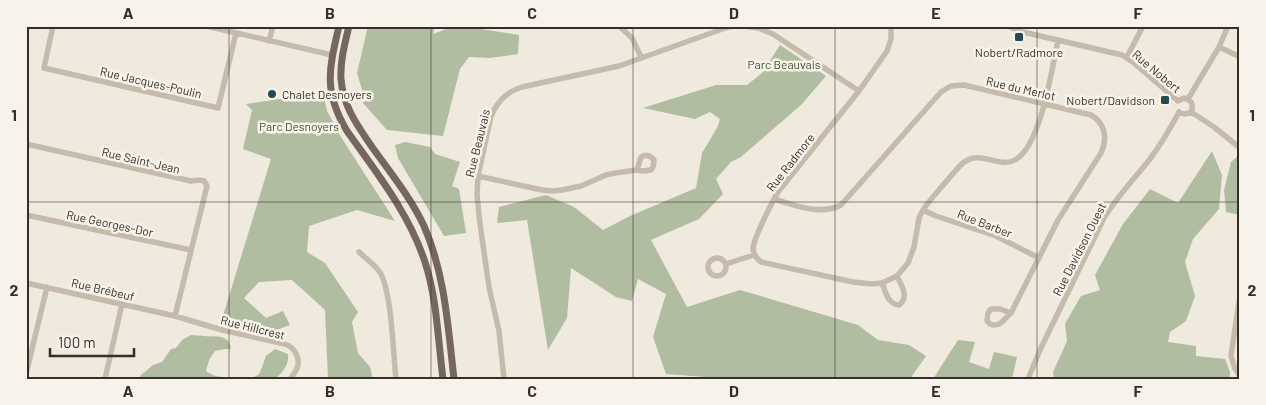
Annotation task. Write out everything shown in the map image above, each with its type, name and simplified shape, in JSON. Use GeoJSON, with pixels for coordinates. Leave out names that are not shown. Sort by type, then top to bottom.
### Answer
{"type":"FeatureCollection","features":[{"type":"Feature","properties":{"kind":"main road"},"geometry":{"type":"LineString","coordinates":[[339,26],[329,72],[333,101],[341,120],[398,204],[414,232],[423,255],[433,297],[443,379]]}},
{"type":"Feature","properties":{"kind":"main road"},"geometry":{"type":"LineString","coordinates":[[349,26],[341,67],[343,92],[353,119],[408,198],[430,240],[443,292],[454,379]]}},
{"type":"Feature","properties":{"kind":"street","name":"Rue Jacques-Poulin"},"geometry":{"type":"LineString","coordinates":[[53,26],[44,68],[218,108],[236,33]]}},
{"type":"Feature","properties":{"kind":"street"},"geometry":{"type":"LineString","coordinates":[[207,26],[332,55]]}},
{"type":"Feature","properties":{"kind":"street"},"geometry":{"type":"LineString","coordinates":[[269,41],[272,26]]}},
{"type":"Feature","properties":{"kind":"street"},"geometry":{"type":"LineString","coordinates":[[619,26],[632,38],[641,58]]}},
{"type":"Feature","properties":{"kind":"street","name":"Rue Beauvais"},"geometry":{"type":"LineString","coordinates":[[504,379],[499,331],[489,287],[477,195],[478,176],[491,116],[495,107],[506,94],[522,86],[619,66],[728,27],[736,26]]}},
{"type":"Feature","properties":{"kind":"street"},"geometry":{"type":"LineString","coordinates":[[742,26],[758,28],[773,34],[859,91]]}},
{"type":"Feature","properties":{"kind":"street","name":"Rue Radmore"},"geometry":{"type":"LineString","coordinates":[[754,254],[754,244],[778,192],[859,91],[887,51],[891,39],[891,26]]}},
{"type":"Feature","properties":{"kind":"street","name":"Rue Nobert"},"geometry":{"type":"LineString","coordinates":[[1007,26],[1023,32],[1127,57],[1178,101]]}},
{"type":"Feature","properties":{"kind":"street"},"geometry":{"type":"LineString","coordinates":[[1127,57],[1143,26]]}},
{"type":"Feature","properties":{"kind":"street"},"geometry":{"type":"LineString","coordinates":[[1188,99],[1219,47],[1228,26]]}},
{"type":"Feature","properties":{"kind":"street"},"geometry":{"type":"LineString","coordinates":[[726,264],[754,254],[761,262],[853,282],[882,283],[897,276],[908,263],[911,256],[919,218],[923,210],[959,168],[968,160],[978,158],[1011,162],[1020,156],[1034,137],[1044,103],[1058,40]]}},
{"type":"Feature","properties":{"kind":"street"},"geometry":{"type":"LineString","coordinates":[[1219,47],[1240,57]]}},
{"type":"Feature","properties":{"kind":"street","name":"Rue du Merlot"},"geometry":{"type":"LineString","coordinates":[[774,199],[822,210],[829,210],[841,205],[941,92],[951,86],[964,85],[1044,103],[1096,118],[1103,128],[1105,141],[1101,153],[1058,220],[1011,313]]}},
{"type":"Feature","properties":{"kind":"street"},"geometry":{"type":"LineString","coordinates":[[1184,98],[1191,101],[1193,105],[1191,112],[1183,114],[1179,112],[1176,106],[1178,101],[1184,98]]}},
{"type":"Feature","properties":{"kind":"street","name":"Rue Davidson Ouest"},"geometry":{"type":"LineString","coordinates":[[1028,379],[1040,350],[1104,218],[1116,200],[1157,150],[1179,112]]}},
{"type":"Feature","properties":{"kind":"street"},"geometry":{"type":"LineString","coordinates":[[1191,112],[1214,127],[1240,148]]}},
{"type":"Feature","properties":{"kind":"street","name":"Rue Saint-Jean"},"geometry":{"type":"LineString","coordinates":[[26,144],[191,181],[204,181],[207,186],[175,316]]}},
{"type":"Feature","properties":{"kind":"street"},"geometry":{"type":"LineString","coordinates":[[478,176],[553,191],[571,189],[606,176],[637,170]]}},
{"type":"Feature","properties":{"kind":"street","name":"Rue Barber"},"geometry":{"type":"LineString","coordinates":[[923,210],[996,236],[1039,258]]}},
{"type":"Feature","properties":{"kind":"street","name":"Rue Georges-Dor"},"geometry":{"type":"LineString","coordinates":[[26,215],[190,250]]}},
{"type":"Feature","properties":{"kind":"street"},"geometry":{"type":"LineString","coordinates":[[359,252],[379,271],[382,279],[388,305],[396,379]]}},
{"type":"Feature","properties":{"kind":"street"},"geometry":{"type":"LineString","coordinates":[[882,283],[890,301],[893,304],[899,305],[904,301],[905,297],[897,276]]}},
{"type":"Feature","properties":{"kind":"street","name":"Rue Brébeuf"},"geometry":{"type":"LineString","coordinates":[[26,282],[175,316]]}},
{"type":"Feature","properties":{"kind":"street"},"geometry":{"type":"LineString","coordinates":[[26,374],[47,287]]}},
{"type":"Feature","properties":{"kind":"street"},"geometry":{"type":"LineString","coordinates":[[1240,295],[1231,356],[1235,369],[1240,376]]}},
{"type":"Feature","properties":{"kind":"street"},"geometry":{"type":"LineString","coordinates":[[105,379],[122,304]]}},
{"type":"Feature","properties":{"kind":"street","name":"Rue Hillcrest"},"geometry":{"type":"LineString","coordinates":[[175,316],[222,330],[291,346],[298,357],[298,362],[297,368],[290,379]]}},
{"type":"Feature","properties":{"kind":"green space"},"geometry":{"type":"Polygon","coordinates":[[[368,26],[435,26],[433,34],[454,26],[461,26],[519,35],[518,54],[490,58],[469,57],[460,69],[443,136],[387,130],[363,103],[363,93],[357,73],[368,26]]]}},
{"type":"Feature","properties":{"kind":"green space","name":"Parc Beauvais"},"geometry":{"type":"Polygon","coordinates":[[[780,45],[826,76],[802,104],[741,157],[731,162],[716,179],[723,194],[699,219],[651,240],[687,307],[740,290],[858,325],[878,340],[909,345],[926,356],[910,379],[717,379],[666,374],[653,337],[666,294],[638,279],[632,301],[616,297],[571,268],[567,318],[548,350],[527,220],[497,223],[499,207],[546,195],[574,207],[603,230],[630,216],[696,188],[702,153],[718,126],[720,119],[710,112],[695,119],[643,108],[716,85],[747,85],[762,73],[780,45]]]}},
{"type":"Feature","properties":{"kind":"green space","name":"Parc Desnoyers"},"geometry":{"type":"Polygon","coordinates":[[[323,93],[327,111],[341,137],[395,221],[357,210],[309,226],[307,252],[325,263],[358,312],[352,322],[358,353],[370,367],[373,379],[328,379],[325,310],[292,280],[259,282],[244,298],[266,318],[283,311],[290,325],[268,333],[222,319],[271,159],[243,149],[252,110],[246,104],[323,93]]]}},
{"type":"Feature","properties":{"kind":"green space"},"geometry":{"type":"Polygon","coordinates":[[[405,142],[430,147],[435,154],[460,162],[452,186],[459,189],[466,233],[444,236],[398,158],[395,145],[405,142]]]}},
{"type":"Feature","properties":{"kind":"green space"},"geometry":{"type":"Polygon","coordinates":[[[1212,151],[1222,175],[1219,209],[1193,239],[1185,262],[1195,296],[1186,321],[1170,332],[1168,342],[1196,346],[1196,356],[1225,359],[1230,372],[1230,379],[1054,379],[1053,372],[1067,341],[1065,324],[1081,296],[1100,290],[1095,275],[1123,224],[1150,189],[1178,203],[1212,151]]]}},
{"type":"Feature","properties":{"kind":"green space"},"geometry":{"type":"Polygon","coordinates":[[[1238,156],[1240,157],[1240,215],[1226,212],[1224,190],[1231,162],[1238,156]]]}},
{"type":"Feature","properties":{"kind":"green space"},"geometry":{"type":"Polygon","coordinates":[[[191,335],[221,337],[228,341],[231,349],[215,351],[209,360],[206,371],[215,376],[245,379],[139,379],[153,365],[162,362],[171,349],[176,348],[182,340],[191,335]]]}},
{"type":"Feature","properties":{"kind":"green space"},"geometry":{"type":"Polygon","coordinates":[[[958,340],[975,342],[969,362],[989,369],[994,352],[1017,357],[1012,379],[933,379],[958,340]]]}},
{"type":"Feature","properties":{"kind":"green space"},"geometry":{"type":"Polygon","coordinates":[[[275,349],[288,354],[288,362],[283,371],[276,379],[251,379],[259,374],[266,356],[275,349]]]}},
{"type":"Feature","properties":{"kind":"place","name":"Nobert/Radmore"},"geometry":{"type":"Point","coordinates":[1019,37]}},
{"type":"Feature","properties":{"kind":"place","name":"Chalet Desnoyers"},"geometry":{"type":"Point","coordinates":[272,94]}},
{"type":"Feature","properties":{"kind":"place","name":"Nobert/Davidson"},"geometry":{"type":"Point","coordinates":[1165,100]}}]}
